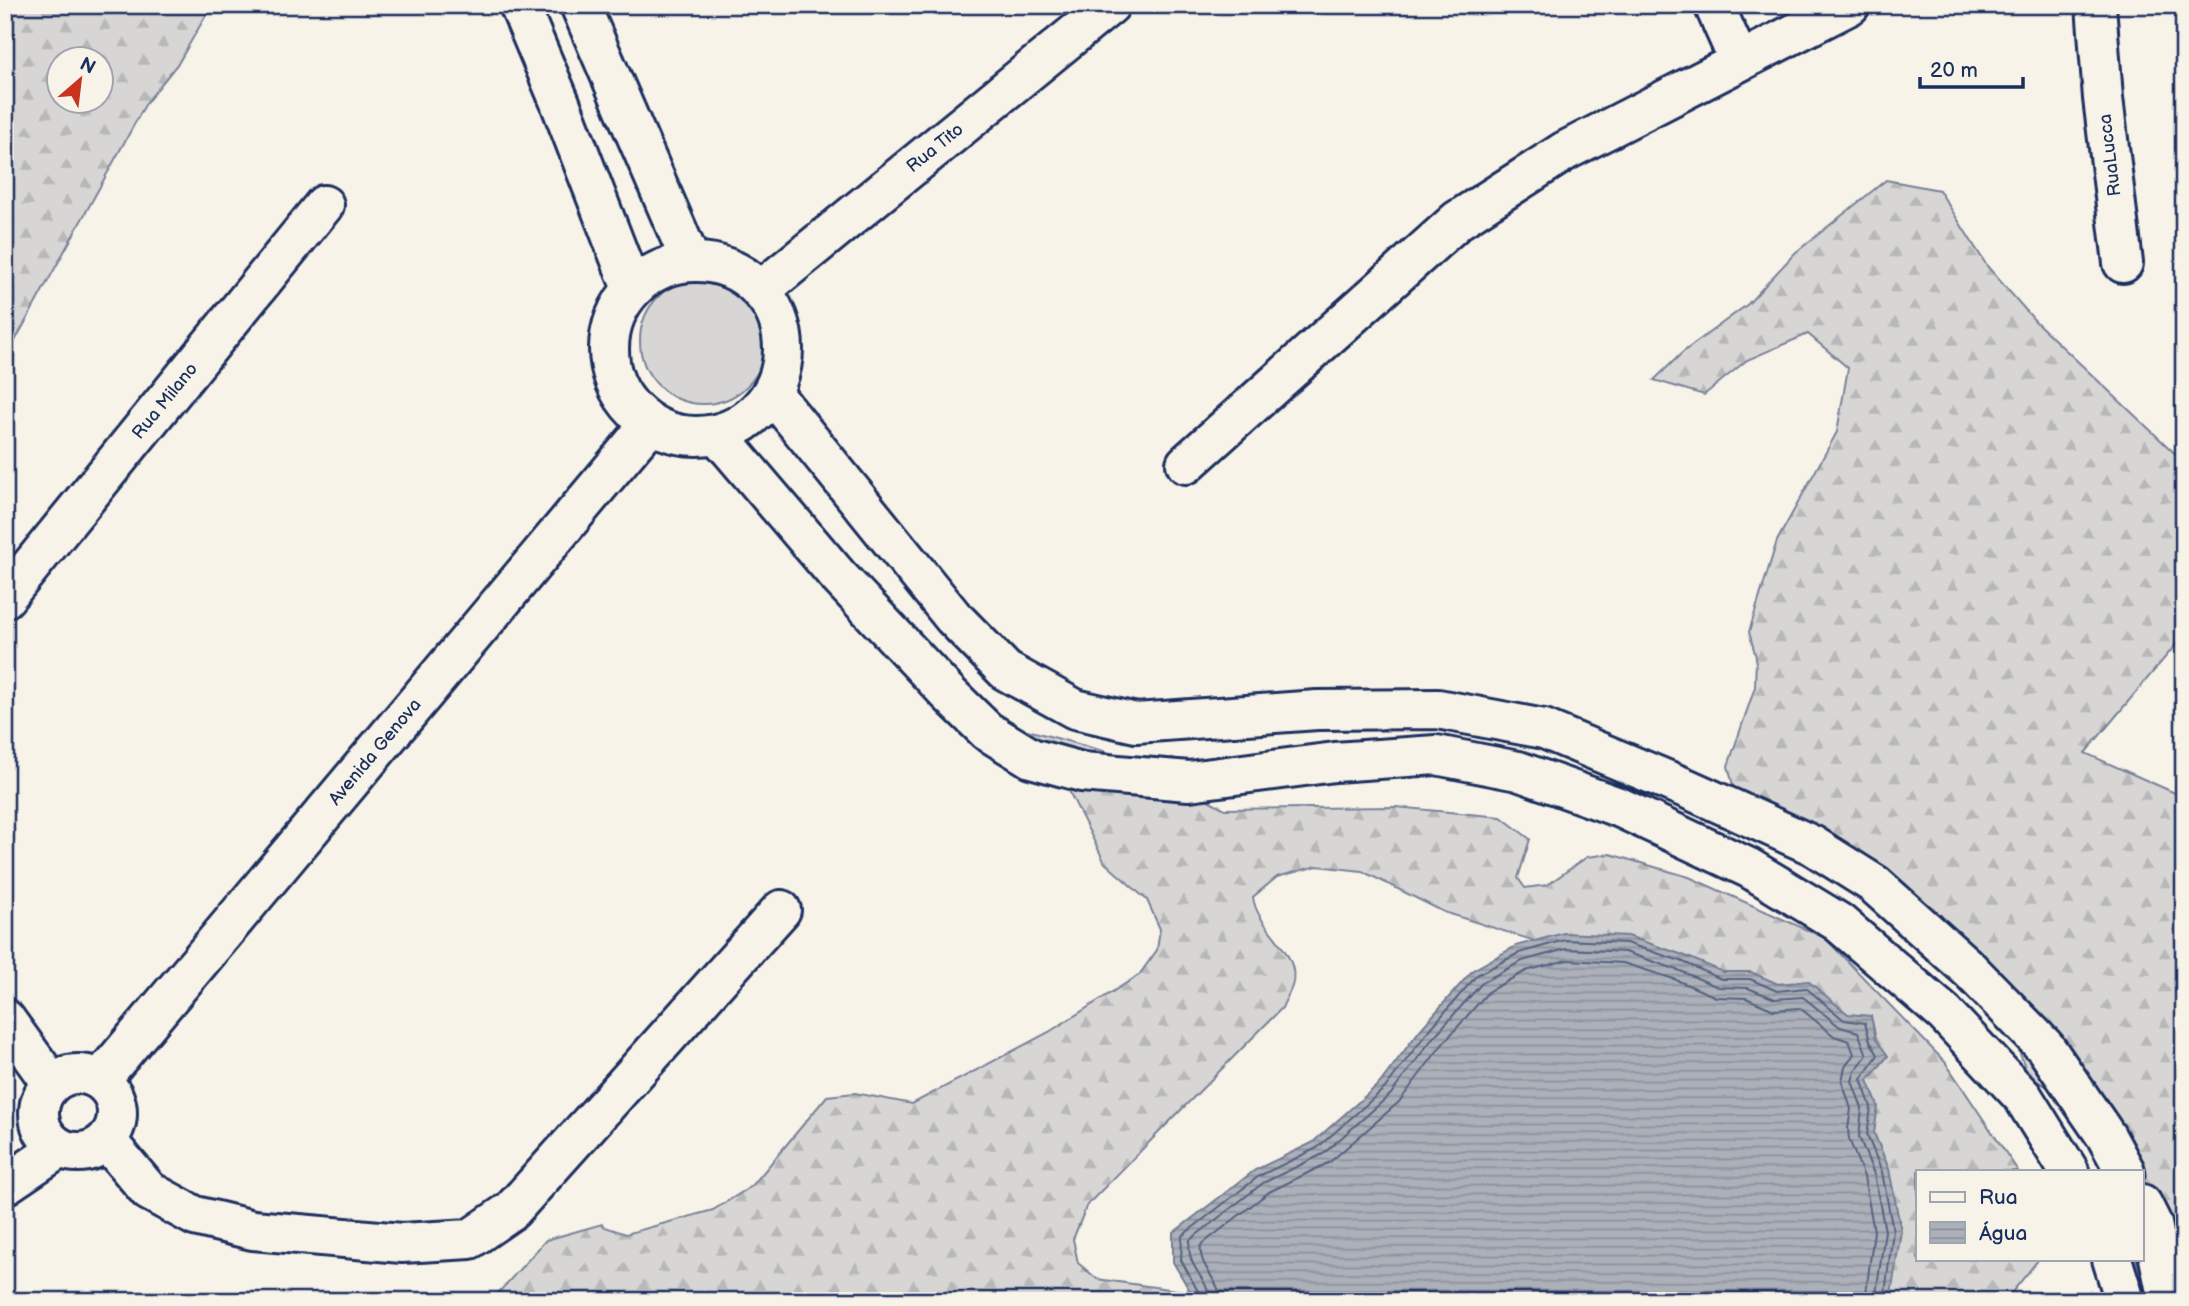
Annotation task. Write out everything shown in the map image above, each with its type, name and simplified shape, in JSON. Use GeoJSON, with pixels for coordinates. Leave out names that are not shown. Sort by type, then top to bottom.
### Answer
{"type":"FeatureCollection","features":[{"type":"Feature","properties":{"kind":"street"},"geometry":{"type":"LineString","coordinates":[[519,5],[632,289]]}},
{"type":"Feature","properties":{"kind":"street"},"geometry":{"type":"LineString","coordinates":[[580,5],[691,262]]}},
{"type":"Feature","properties":{"kind":"street","name":"Rua Tito"},"geometry":{"type":"LineString","coordinates":[[760,291],[1110,5]]}},
{"type":"Feature","properties":{"kind":"street"},"geometry":{"type":"LineString","coordinates":[[1714,5],[1739,61]]}},
{"type":"Feature","properties":{"kind":"street"},"geometry":{"type":"LineString","coordinates":[[1186,464],[1458,220],[1565,151],[1850,5]]}},
{"type":"Feature","properties":{"kind":"street","name":"RuaLucca"},"geometry":{"type":"LineString","coordinates":[[2096,5],[2103,97],[2123,263]]}},
{"type":"Feature","properties":{"kind":"street","name":"Rua Milano"},"geometry":{"type":"LineString","coordinates":[[5,598],[324,205]]}},
{"type":"Feature","properties":{"kind":"street"},"geometry":{"type":"LineString","coordinates":[[691,262],[729,268],[745,278],[760,291],[775,314],[783,340],[781,367],[772,393],[762,407],[734,428],[717,434],[694,437],[671,433],[650,424],[633,409],[618,388],[609,362],[609,336],[617,311],[632,289],[649,275],[669,266],[691,262]]}},
{"type":"Feature","properties":{"kind":"street"},"geometry":{"type":"LineString","coordinates":[[772,393],[953,617],[1006,671],[1075,709],[1136,723],[1317,710],[1438,709],[1544,729],[1688,789],[1812,845],[1874,884],[1970,970],[2045,1047],[2106,1136],[2124,1170]]}},
{"type":"Feature","properties":{"kind":"street","name":"Avenida Genova"},"geometry":{"type":"LineString","coordinates":[[100,1080],[650,424]]}},
{"type":"Feature","properties":{"kind":"street"},"geometry":{"type":"LineString","coordinates":[[717,434],[838,576],[949,694],[988,731],[1031,758],[1082,772],[1189,781],[1335,762],[1436,755],[1518,771],[1621,808],[1749,868],[1838,922],[1944,1013],[2023,1097],[2068,1170]]}},
{"type":"Feature","properties":{"kind":"street"},"geometry":{"type":"LineString","coordinates":[[106,1140],[149,1191],[195,1216],[253,1230],[402,1243],[470,1239],[512,1210],[781,910]]}},
{"type":"Feature","properties":{"kind":"street"},"geometry":{"type":"LineString","coordinates":[[5,1019],[52,1084]]}},
{"type":"Feature","properties":{"kind":"street"},"geometry":{"type":"LineString","coordinates":[[88,1075],[100,1080],[110,1089],[118,1114],[115,1127],[106,1140],[86,1152],[73,1152],[50,1140],[39,1118],[44,1093],[62,1077],[88,1075]]}},
{"type":"Feature","properties":{"kind":"street"},"geometry":{"type":"LineString","coordinates":[[5,1185],[60,1147]]}},
{"type":"Feature","properties":{"kind":"street"},"geometry":{"type":"LineString","coordinates":[[2144,1208],[2152,1224],[2168,1301]]}},
{"type":"Feature","properties":{"kind":"street"},"geometry":{"type":"LineString","coordinates":[[2112,1260],[2125,1301]]}},
{"type":"Feature","properties":{"kind":"green space"},"geometry":{"type":"Polygon","coordinates":[[[5,5],[212,5],[179,62],[146,103],[5,359],[5,5]]]}},
{"type":"Feature","properties":{"kind":"green space"},"geometry":{"type":"Polygon","coordinates":[[[1886,180],[1939,190],[1987,266],[2036,322],[2184,462],[2184,635],[2085,753],[2184,797],[2184,1301],[2159,1301],[2140,1273],[2136,1260],[2144,1260],[2144,1170],[2141,1170],[2091,1111],[2028,1076],[2000,997],[1739,809],[1728,766],[1755,687],[1756,657],[1749,632],[1777,541],[1837,432],[1848,368],[1808,334],[1747,360],[1704,395],[1654,380],[1683,352],[1748,304],[1795,253],[1886,180]]]}},
{"type":"Feature","properties":{"kind":"green space"},"geometry":{"type":"Polygon","coordinates":[[[703,278],[727,283],[747,297],[761,317],[766,341],[761,365],[747,385],[727,399],[703,404],[679,399],[659,385],[645,365],[640,341],[645,317],[659,297],[679,283],[703,278]]]}},
{"type":"Feature","properties":{"kind":"green space"},"geometry":{"type":"Polygon","coordinates":[[[1013,726],[1132,759],[1225,809],[1396,807],[1501,817],[1530,839],[1518,878],[1525,888],[1547,885],[1587,857],[1610,854],[1689,877],[1825,938],[1945,1062],[2017,1170],[1916,1170],[1916,1260],[2038,1260],[2005,1301],[1822,1301],[1544,944],[1444,912],[1362,871],[1317,866],[1277,877],[1253,897],[1256,909],[1284,949],[1293,970],[1292,985],[1282,1008],[1087,1205],[1073,1239],[1078,1263],[1097,1279],[1242,1301],[491,1301],[546,1240],[602,1224],[626,1234],[713,1210],[752,1186],[827,1096],[855,1093],[912,1104],[1049,1032],[1139,975],[1157,950],[1160,929],[1147,900],[1105,863],[1068,789],[1011,737],[1013,726]]]}},
{"type":"Feature","properties":{"kind":"water"},"geometry":{"type":"Polygon","coordinates":[[[1564,933],[1628,936],[1723,972],[1751,972],[1778,984],[1808,981],[1848,1014],[1871,1016],[1876,1039],[1888,1056],[1868,1080],[1878,1106],[1874,1133],[1889,1169],[1901,1231],[1890,1301],[1198,1301],[1194,1298],[1173,1262],[1173,1233],[1255,1170],[1312,1143],[1380,1083],[1420,1030],[1473,970],[1516,946],[1564,933]]]}}]}
